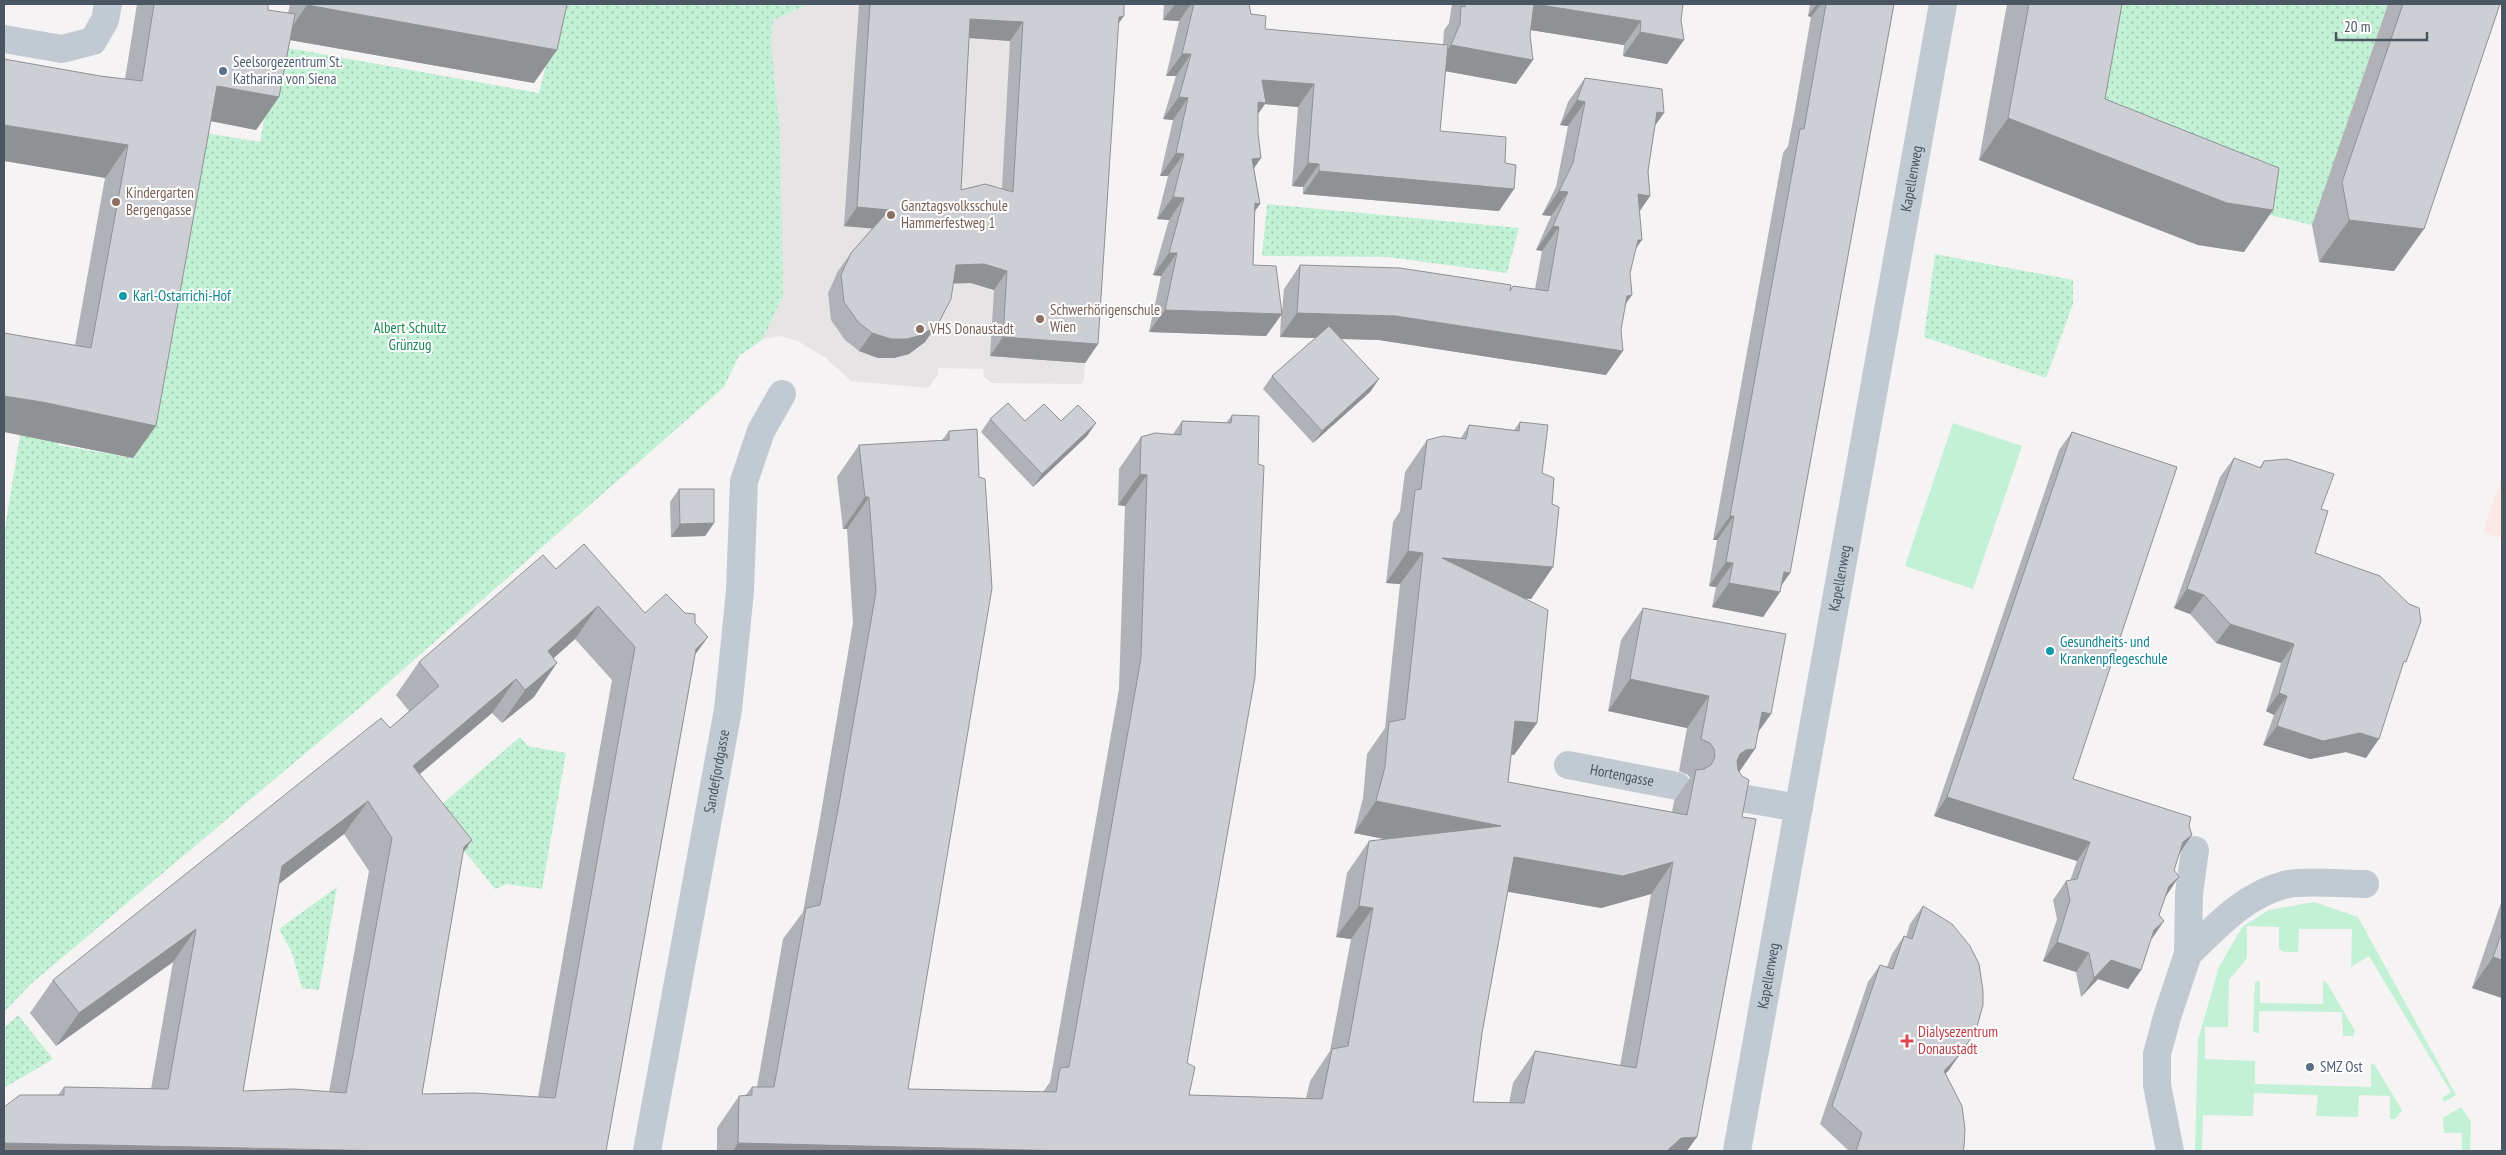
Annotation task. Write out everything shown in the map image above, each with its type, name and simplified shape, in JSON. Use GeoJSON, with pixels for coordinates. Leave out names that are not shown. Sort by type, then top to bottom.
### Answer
{"type":"FeatureCollection","features":[{"type":"Feature","properties":{"kind":"street"},"geometry":{"type":"LineString","coordinates":[[4,39],[62,49],[93,41],[105,20],[108,4]]}},
{"type":"Feature","properties":{"kind":"street","name":"Kapellenweg"},"geometry":{"type":"LineString","coordinates":[[1737,1151],[1943,4]]}},
{"type":"Feature","properties":{"kind":"street","name":"Sandefjordgasse"},"geometry":{"type":"LineString","coordinates":[[647,1151],[728,710],[740,590],[744,481],[761,431],[782,394]]}},
{"type":"Feature","properties":{"kind":"street","name":"Hortengasse"},"geometry":{"type":"LineString","coordinates":[[1568,765],[1677,786]]}},
{"type":"Feature","properties":{"kind":"street"},"geometry":{"type":"LineString","coordinates":[[1730,796],[1799,808]]}},
{"type":"Feature","properties":{"kind":"street"},"geometry":{"type":"LineString","coordinates":[[2170,1151],[2158,1085],[2157,1054],[2188,954],[2189,893],[2195,850]]}},
{"type":"Feature","properties":{"kind":"street"},"geometry":{"type":"LineString","coordinates":[[2188,954],[2228,916],[2256,896],[2285,884],[2366,884]]}},
{"type":"Feature","properties":{"kind":"shaded area"},"geometry":{"type":"Polygon","coordinates":[[[809,4],[1113,4],[1106,36],[1084,380],[1081,384],[992,383],[984,377],[983,369],[938,368],[938,374],[928,388],[851,381],[826,358],[798,341],[781,336],[763,339],[783,296],[771,44],[773,20],[809,4]]]}},
{"type":"Feature","properties":{"kind":"shaded area"},"geometry":{"type":"Polygon","coordinates":[[[2502,477],[2502,539],[2483,532],[2502,477]]]}},
{"type":"Feature","properties":{"kind":"green space","name":"Albert Schultz Grünzug"},"geometry":{"type":"Polygon","coordinates":[[[558,4],[809,4],[773,20],[771,44],[780,133],[783,296],[763,339],[739,356],[724,387],[364,704],[32,983],[4,1012],[4,535],[20,435],[59,442],[58,445],[133,458],[193,131],[260,142],[277,46],[539,93],[554,32],[558,4]]]}},
{"type":"Feature","properties":{"kind":"green space"},"geometry":{"type":"Polygon","coordinates":[[[2100,4],[2388,4],[2345,129],[2347,138],[2324,189],[2327,197],[2320,202],[2312,225],[2249,210],[2073,153],[2100,4]]]}},
{"type":"Feature","properties":{"kind":"green space"},"geometry":{"type":"Polygon","coordinates":[[[1267,204],[1519,228],[1507,273],[1388,257],[1262,256],[1267,204]]]}},
{"type":"Feature","properties":{"kind":"green space"},"geometry":{"type":"Polygon","coordinates":[[[1935,254],[2073,280],[2073,304],[2046,378],[1924,337],[1935,254]]]}},
{"type":"Feature","properties":{"kind":"green space"},"geometry":{"type":"Polygon","coordinates":[[[1953,423],[2022,446],[1973,589],[1905,566],[1953,423]]]}},
{"type":"Feature","properties":{"kind":"green space"},"geometry":{"type":"Polygon","coordinates":[[[520,737],[528,746],[566,753],[542,889],[507,884],[495,889],[433,812],[520,737]]]}},
{"type":"Feature","properties":{"kind":"green space"},"geometry":{"type":"Polygon","coordinates":[[[337,887],[319,990],[302,988],[292,953],[279,929],[337,887]]]}},
{"type":"Feature","properties":{"kind":"green space"},"geometry":{"type":"Polygon","coordinates":[[[2314,902],[2358,917],[2456,1095],[2444,1102],[2442,1098],[2451,1092],[2369,956],[2351,967],[2352,929],[2299,929],[2298,952],[2284,952],[2279,949],[2279,927],[2247,926],[2247,958],[2229,980],[2228,1027],[2205,1027],[2205,1059],[2255,1061],[2255,1084],[2371,1087],[2371,1064],[2374,1064],[2402,1110],[2395,1119],[2390,1119],[2390,1096],[2359,1095],[2358,1117],[2316,1116],[2318,1095],[2254,1093],[2253,1116],[2203,1115],[2202,1151],[2195,1151],[2198,1040],[2219,967],[2242,927],[2269,910],[2314,902]]]}},
{"type":"Feature","properties":{"kind":"green space"},"geometry":{"type":"Polygon","coordinates":[[[2323,980],[2327,983],[2355,1031],[2353,1036],[2343,1036],[2342,1012],[2259,1011],[2259,1034],[2253,1031],[2255,982],[2260,981],[2260,1003],[2323,1004],[2323,980]]]}},
{"type":"Feature","properties":{"kind":"green space"},"geometry":{"type":"Polygon","coordinates":[[[18,1015],[53,1059],[4,1088],[4,1028],[18,1015]]]}},
{"type":"Feature","properties":{"kind":"green space"},"geometry":{"type":"Polygon","coordinates":[[[2461,1107],[2471,1122],[2470,1151],[2462,1151],[2462,1133],[2444,1133],[2443,1118],[2461,1107]]]}},
{"type":"Feature","properties":{"kind":"building"},"geometry":{"type":"Polygon","coordinates":[[[154,4],[268,4],[268,10],[295,14],[279,97],[217,86],[156,426],[4,396],[4,333],[91,348],[128,145],[4,125],[4,59],[100,76],[142,81],[154,4]]]}},
{"type":"Feature","properties":{"kind":"building"},"geometry":{"type":"Polygon","coordinates":[[[307,4],[567,4],[557,50],[307,4]]]}},
{"type":"Feature","properties":{"kind":"building"},"geometry":{"type":"Polygon","coordinates":[[[870,4],[1124,4],[1124,16],[1119,17],[1098,344],[1003,337],[1007,271],[984,264],[956,265],[951,299],[938,324],[922,335],[907,339],[891,339],[872,333],[858,322],[844,302],[841,275],[851,253],[889,210],[857,207],[870,4]],[[970,19],[961,190],[985,184],[1013,192],[1023,22],[970,19]]]}},
{"type":"Feature","properties":{"kind":"building"},"geometry":{"type":"Polygon","coordinates":[[[1194,4],[1249,4],[1251,14],[1266,16],[1265,29],[1448,45],[1440,131],[1506,137],[1505,163],[1516,165],[1514,189],[1319,171],[1319,164],[1308,163],[1314,84],[1262,80],[1266,103],[1258,102],[1258,133],[1261,158],[1252,159],[1260,204],[1255,203],[1253,265],[1276,266],[1282,314],[1165,310],[1177,253],[1169,253],[1184,198],[1173,197],[1184,154],[1176,153],[1188,98],[1179,97],[1191,54],[1182,54],[1194,4]]]}},
{"type":"Feature","properties":{"kind":"building"},"geometry":{"type":"Polygon","coordinates":[[[1465,4],[1534,4],[1530,35],[1533,60],[1451,45],[1460,24],[1461,6],[1465,7],[1465,4]]]}},
{"type":"Feature","properties":{"kind":"building"},"geometry":{"type":"Polygon","coordinates":[[[1534,4],[1683,4],[1681,20],[1684,40],[1640,32],[1641,21],[1534,4]]]}},
{"type":"Feature","properties":{"kind":"building"},"geometry":{"type":"Polygon","coordinates":[[[1826,4],[1894,4],[1790,573],[1784,572],[1780,592],[1729,583],[1733,563],[1726,562],[1734,516],[1730,516],[1800,129],[1804,129],[1826,4]]]}},
{"type":"Feature","properties":{"kind":"building"},"geometry":{"type":"Polygon","coordinates":[[[2029,4],[2122,4],[2105,99],[2279,168],[2273,210],[2227,203],[2008,118],[2029,4]]]}},
{"type":"Feature","properties":{"kind":"building"},"geometry":{"type":"Polygon","coordinates":[[[2403,4],[2500,4],[2424,229],[2349,220],[2342,182],[2403,4]]]}},
{"type":"Feature","properties":{"kind":"building"},"geometry":{"type":"Polygon","coordinates":[[[1585,78],[1662,89],[1664,113],[1657,112],[1648,171],[1650,196],[1638,194],[1642,240],[1638,240],[1630,273],[1632,295],[1627,296],[1621,330],[1623,351],[1396,316],[1297,313],[1300,265],[1400,268],[1511,285],[1510,291],[1513,286],[1548,291],[1559,227],[1553,226],[1568,192],[1559,191],[1573,163],[1585,102],[1577,100],[1585,78]]]}},
{"type":"Feature","properties":{"kind":"building"},"geometry":{"type":"Polygon","coordinates":[[[1329,326],[1379,379],[1322,431],[1272,376],[1329,326]]]}},
{"type":"Feature","properties":{"kind":"building"},"geometry":{"type":"Polygon","coordinates":[[[1008,403],[1025,421],[1044,404],[1061,421],[1078,405],[1096,423],[1042,474],[990,419],[1008,403]]]}},
{"type":"Feature","properties":{"kind":"building"},"geometry":{"type":"Polygon","coordinates":[[[1232,415],[1259,416],[1258,464],[1264,466],[1255,677],[1187,1063],[1195,1067],[1189,1095],[1322,1099],[1332,1049],[1348,1046],[1373,908],[1359,906],[1369,841],[1501,826],[1376,801],[1385,767],[1389,722],[1405,719],[1423,553],[1408,551],[1415,490],[1421,489],[1427,440],[1443,436],[1466,439],[1469,425],[1519,431],[1520,422],[1548,425],[1542,473],[1554,478],[1552,504],[1559,507],[1553,567],[1442,558],[1548,610],[1537,723],[1515,721],[1508,782],[1687,815],[1696,770],[1704,769],[1711,765],[1715,757],[1714,749],[1710,743],[1701,739],[1709,696],[1630,679],[1643,608],[1786,634],[1771,714],[1762,712],[1755,749],[1746,750],[1740,754],[1737,761],[1738,770],[1742,776],[1749,780],[1742,817],[1756,819],[1697,1137],[1681,1138],[1667,1151],[1069,1151],[738,1143],[739,1096],[752,1095],[752,1087],[774,1087],[806,908],[820,905],[876,592],[869,497],[865,497],[859,445],[949,440],[949,431],[977,429],[979,477],[985,479],[992,588],[908,1089],[1056,1092],[1060,1068],[1069,1067],[1141,658],[1147,475],[1140,474],[1141,437],[1155,433],[1181,435],[1182,421],[1231,423],[1232,415]],[[1514,857],[1482,1033],[1473,1102],[1524,1103],[1535,1051],[1636,1068],[1673,862],[1623,876],[1514,857]]]}},
{"type":"Feature","properties":{"kind":"building","name":"Gesundheits- und Krankenpflegeschule"},"geometry":{"type":"Polygon","coordinates":[[[2072,432],[2177,467],[2073,779],[2191,817],[2189,826],[2192,835],[2183,842],[2174,870],[2179,877],[2169,886],[2159,915],[2164,921],[2154,930],[2141,970],[2111,960],[2094,978],[2089,953],[2057,942],[2070,900],[2066,881],[2077,879],[2090,842],[1947,797],[2072,432]]]}},
{"type":"Feature","properties":{"kind":"building","name":"Gesundheits- und Krankenpflegeschule"},"geometry":{"type":"Polygon","coordinates":[[[2234,458],[2261,468],[2264,461],[2287,459],[2334,474],[2321,509],[2328,511],[2315,553],[2380,576],[2409,604],[2419,608],[2421,621],[2406,662],[2404,661],[2379,739],[2360,733],[2323,741],[2277,726],[2287,696],[2279,693],[2294,644],[2230,624],[2204,595],[2187,589],[2234,458]]]}},
{"type":"Feature","properties":{"kind":"building"},"geometry":{"type":"Polygon","coordinates":[[[679,489],[714,489],[714,523],[680,524],[679,489]]]}},
{"type":"Feature","properties":{"kind":"building"},"geometry":{"type":"Polygon","coordinates":[[[584,544],[645,613],[666,594],[685,613],[695,614],[695,623],[708,637],[696,649],[606,1151],[390,1151],[4,1143],[4,1107],[20,1095],[64,1095],[64,1087],[168,1089],[196,929],[79,1013],[53,980],[381,718],[390,728],[439,686],[419,662],[543,555],[556,569],[584,544]],[[598,606],[548,651],[557,663],[525,690],[516,679],[413,766],[472,840],[464,847],[422,1094],[474,1093],[555,1098],[635,647],[598,606]],[[368,801],[282,866],[243,1091],[294,1089],[346,1093],[392,838],[368,801]]]}},
{"type":"Feature","properties":{"kind":"building","name":"Dialysezentrum Donaustadt"},"geometry":{"type":"Polygon","coordinates":[[[1923,906],[1952,924],[1970,946],[1979,964],[1983,1005],[1976,1030],[1961,1053],[1944,1071],[1962,1106],[1965,1129],[1963,1151],[1856,1151],[1862,1133],[1832,1106],[1880,965],[1893,969],[1904,936],[1912,939],[1923,906]]]}},
{"type":"Feature","properties":{"kind":"building"},"geometry":{"type":"Polygon","coordinates":[[[2502,932],[2502,960],[2493,957],[2502,932]]]}},
{"type":"Feature","properties":{"kind":"place","name":"Seelsorgezentrum St. Katharina von Siena"},"geometry":{"type":"Point","coordinates":[223,71]}},
{"type":"Feature","properties":{"kind":"place","name":"Kindergarten Bergengasse"},"geometry":{"type":"Point","coordinates":[116,202]}},
{"type":"Feature","properties":{"kind":"place","name":"Ganztagsvolksschule Hammerfestweg 1"},"geometry":{"type":"Point","coordinates":[891,215]}},
{"type":"Feature","properties":{"kind":"place","name":"Karl-Ostarrichi-Hof"},"geometry":{"type":"Point","coordinates":[123,296]}},
{"type":"Feature","properties":{"kind":"place","name":"Schwerhörigenschule Wien"},"geometry":{"type":"Point","coordinates":[1040,319]}},
{"type":"Feature","properties":{"kind":"place","name":"VHS Donaustadt"},"geometry":{"type":"Point","coordinates":[920,329]}},
{"type":"Feature","properties":{"kind":"place","name":"Gesundheits- und Krankenpflegeschule"},"geometry":{"type":"Point","coordinates":[2050,651]}},
{"type":"Feature","properties":{"kind":"place","name":"Dialysezentrum Donaustadt"},"geometry":{"type":"Point","coordinates":[1907,1041]}},
{"type":"Feature","properties":{"kind":"place","name":"SMZ Ost"},"geometry":{"type":"Point","coordinates":[2310,1067]}}]}
